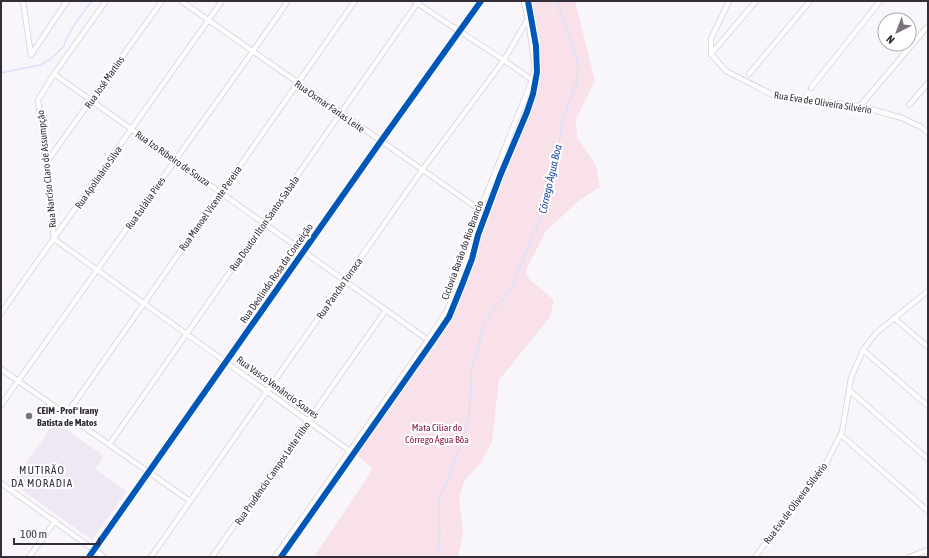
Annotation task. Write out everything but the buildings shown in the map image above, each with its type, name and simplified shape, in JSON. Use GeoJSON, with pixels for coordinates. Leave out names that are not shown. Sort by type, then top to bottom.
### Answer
{"type":"FeatureCollection","features":[{"type":"Feature","properties":{"kind":"street"},"geometry":{"type":"LineString","coordinates":[[23,1],[31,55],[67,1]]}},
{"type":"Feature","properties":{"kind":"street"},"geometry":{"type":"LineString","coordinates":[[54,74],[106,1]]}},
{"type":"Feature","properties":{"kind":"street","name":"Rua José Martins"},"geometry":{"type":"LineString","coordinates":[[46,163],[162,1]]}},
{"type":"Feature","properties":{"kind":"street","name":"Rua Osmar Farias Leite"},"geometry":{"type":"LineString","coordinates":[[181,1],[480,210]]}},
{"type":"Feature","properties":{"kind":"street","name":"Rua Apolinário Silva"},"geometry":{"type":"LineString","coordinates":[[1,313],[222,1]]}},
{"type":"Feature","properties":{"kind":"street","name":"Rua Eulália Pires"},"geometry":{"type":"LineString","coordinates":[[1,405],[288,1]]}},
{"type":"Feature","properties":{"kind":"street","name":"Rua Manoel Vicente Pereira"},"geometry":{"type":"LineString","coordinates":[[66,415],[355,1]]}},
{"type":"Feature","properties":{"kind":"street","name":"Rua Deolindo Rosa da Conceição"},"geometry":{"type":"LineString","coordinates":[[89,557],[481,1]]}},
{"type":"Feature","properties":{"kind":"street"},"geometry":{"type":"LineString","coordinates":[[275,557],[428,340],[446,312],[456,291],[466,263],[480,210],[532,80],[534,68],[533,53],[524,1]]}},
{"type":"Feature","properties":{"kind":"street"},"geometry":{"type":"LineString","coordinates":[[712,54],[711,39],[729,1]]}},
{"type":"Feature","properties":{"kind":"street"},"geometry":{"type":"LineString","coordinates":[[712,54],[756,1]]}},
{"type":"Feature","properties":{"kind":"street"},"geometry":{"type":"LineString","coordinates":[[750,74],[810,1]]}},
{"type":"Feature","properties":{"kind":"street"},"geometry":{"type":"LineString","coordinates":[[811,88],[880,1]]}},
{"type":"Feature","properties":{"kind":"street"},"geometry":{"type":"LineString","coordinates":[[417,2],[532,80]]}},
{"type":"Feature","properties":{"kind":"street","name":"Rua Doutor Ilton Santos Sabala"},"geometry":{"type":"LineString","coordinates":[[109,445],[417,2]]}},
{"type":"Feature","properties":{"kind":"street","name":"Rua Pancho Torraca"},"geometry":{"type":"LineString","coordinates":[[150,557],[422,170],[504,60],[528,19]]}},
{"type":"Feature","properties":{"kind":"street"},"geometry":{"type":"LineString","coordinates":[[860,106],[928,26]]}},
{"type":"Feature","properties":{"kind":"street","name":"Rua Eva de Oliveira Silvério"},"geometry":{"type":"LineString","coordinates":[[712,54],[726,71],[773,95],[860,106],[902,118],[921,127],[928,133]]}},
{"type":"Feature","properties":{"kind":"street","name":"Rua Narcíso Claro de Assumpção"},"geometry":{"type":"LineString","coordinates":[[54,74],[38,100],[54,239]]}},
{"type":"Feature","properties":{"kind":"street","name":"Rua Izo Ribeiro de Souza"},"geometry":{"type":"LineString","coordinates":[[54,74],[428,340]]}},
{"type":"Feature","properties":{"kind":"street"},"geometry":{"type":"LineString","coordinates":[[909,105],[928,83]]}},
{"type":"Feature","properties":{"kind":"street","name":"Rua Vasco Venâncio Soares"},"geometry":{"type":"LineString","coordinates":[[54,239],[350,451]]}},
{"type":"Feature","properties":{"kind":"street","name":"Rua Eva de Oliveira Silvério"},"geometry":{"type":"LineString","coordinates":[[756,555],[825,465],[841,435],[851,378],[863,350],[876,333],[928,291]]}},
{"type":"Feature","properties":{"kind":"street","name":"Rua Prudêncio Campos Leite Filho"},"geometry":{"type":"LineString","coordinates":[[212,557],[386,310]]}},
{"type":"Feature","properties":{"kind":"street"},"geometry":{"type":"LineString","coordinates":[[894,318],[928,347]]}},
{"type":"Feature","properties":{"kind":"street"},"geometry":{"type":"LineString","coordinates":[[863,350],[928,406]]}},
{"type":"Feature","properties":{"kind":"street"},"geometry":{"type":"LineString","coordinates":[[1,369],[190,501]]}},
{"type":"Feature","properties":{"kind":"street"},"geometry":{"type":"LineString","coordinates":[[849,390],[928,459]]}},
{"type":"Feature","properties":{"kind":"street"},"geometry":{"type":"LineString","coordinates":[[841,435],[928,511]]}},
{"type":"Feature","properties":{"kind":"street"},"geometry":{"type":"LineString","coordinates":[[1,483],[104,557]]}},
{"type":"Feature","properties":{"kind":"street"},"geometry":{"type":"LineString","coordinates":[[30,557],[55,521]]}},
{"type":"Feature","properties":{"kind":"street"},"geometry":{"type":"LineString","coordinates":[[909,557],[928,550]]}},
{"type":"Feature","properties":{"kind":"street"},"geometry":{"type":"LineString","coordinates":[[756,555],[762,557]]}},
{"type":"Feature","properties":{"kind":"shaded area"},"geometry":{"type":"Polygon","coordinates":[[[55,422],[104,456],[95,469],[127,491],[92,540],[12,483],[55,422]]]}},
{"type":"Feature","properties":{"kind":"green space","name":"Mata Ciliar do Córrego Água Bôa"},"geometry":{"type":"Polygon","coordinates":[[[530,1],[575,1],[595,81],[576,119],[577,137],[596,165],[600,187],[580,200],[546,231],[525,272],[530,280],[554,300],[550,317],[499,380],[492,442],[480,464],[464,481],[459,498],[463,533],[458,557],[314,557],[373,469],[357,455],[434,345],[451,317],[461,295],[486,213],[536,87],[539,72],[539,54],[530,1]]]}},
{"type":"Feature","properties":{"kind":"waterway"},"geometry":{"type":"LineString","coordinates":[[1,73],[40,65],[51,59],[64,46],[67,37],[76,22],[92,1]]}},
{"type":"Feature","properties":{"kind":"waterway","name":"Córrego Água Boa"},"geometry":{"type":"LineString","coordinates":[[437,557],[440,537],[439,500],[462,443],[469,416],[472,367],[479,347],[481,332],[491,312],[509,293],[543,212],[558,154],[561,125],[577,82],[578,63],[556,1]]}},
{"type":"Feature","properties":{"kind":"cycle path"},"geometry":{"type":"LineString","coordinates":[[89,557],[481,1]]}},
{"type":"Feature","properties":{"kind":"cycle path","name":"Ciclovia Barão do Rio Brancio"},"geometry":{"type":"LineString","coordinates":[[281,557],[449,317],[472,259],[478,235],[500,176],[533,94],[537,72],[536,46],[528,1]]}},
{"type":"Feature","properties":{"kind":"place","name":"CEIM - Profª Irany Batista de Matos"},"geometry":{"type":"Point","coordinates":[29,416]}},
{"type":"Feature","properties":{"kind":"district","name":"MUTIRÃO DA MORADIA"},"geometry":{"type":"Point","coordinates":[42,476]}}]}
